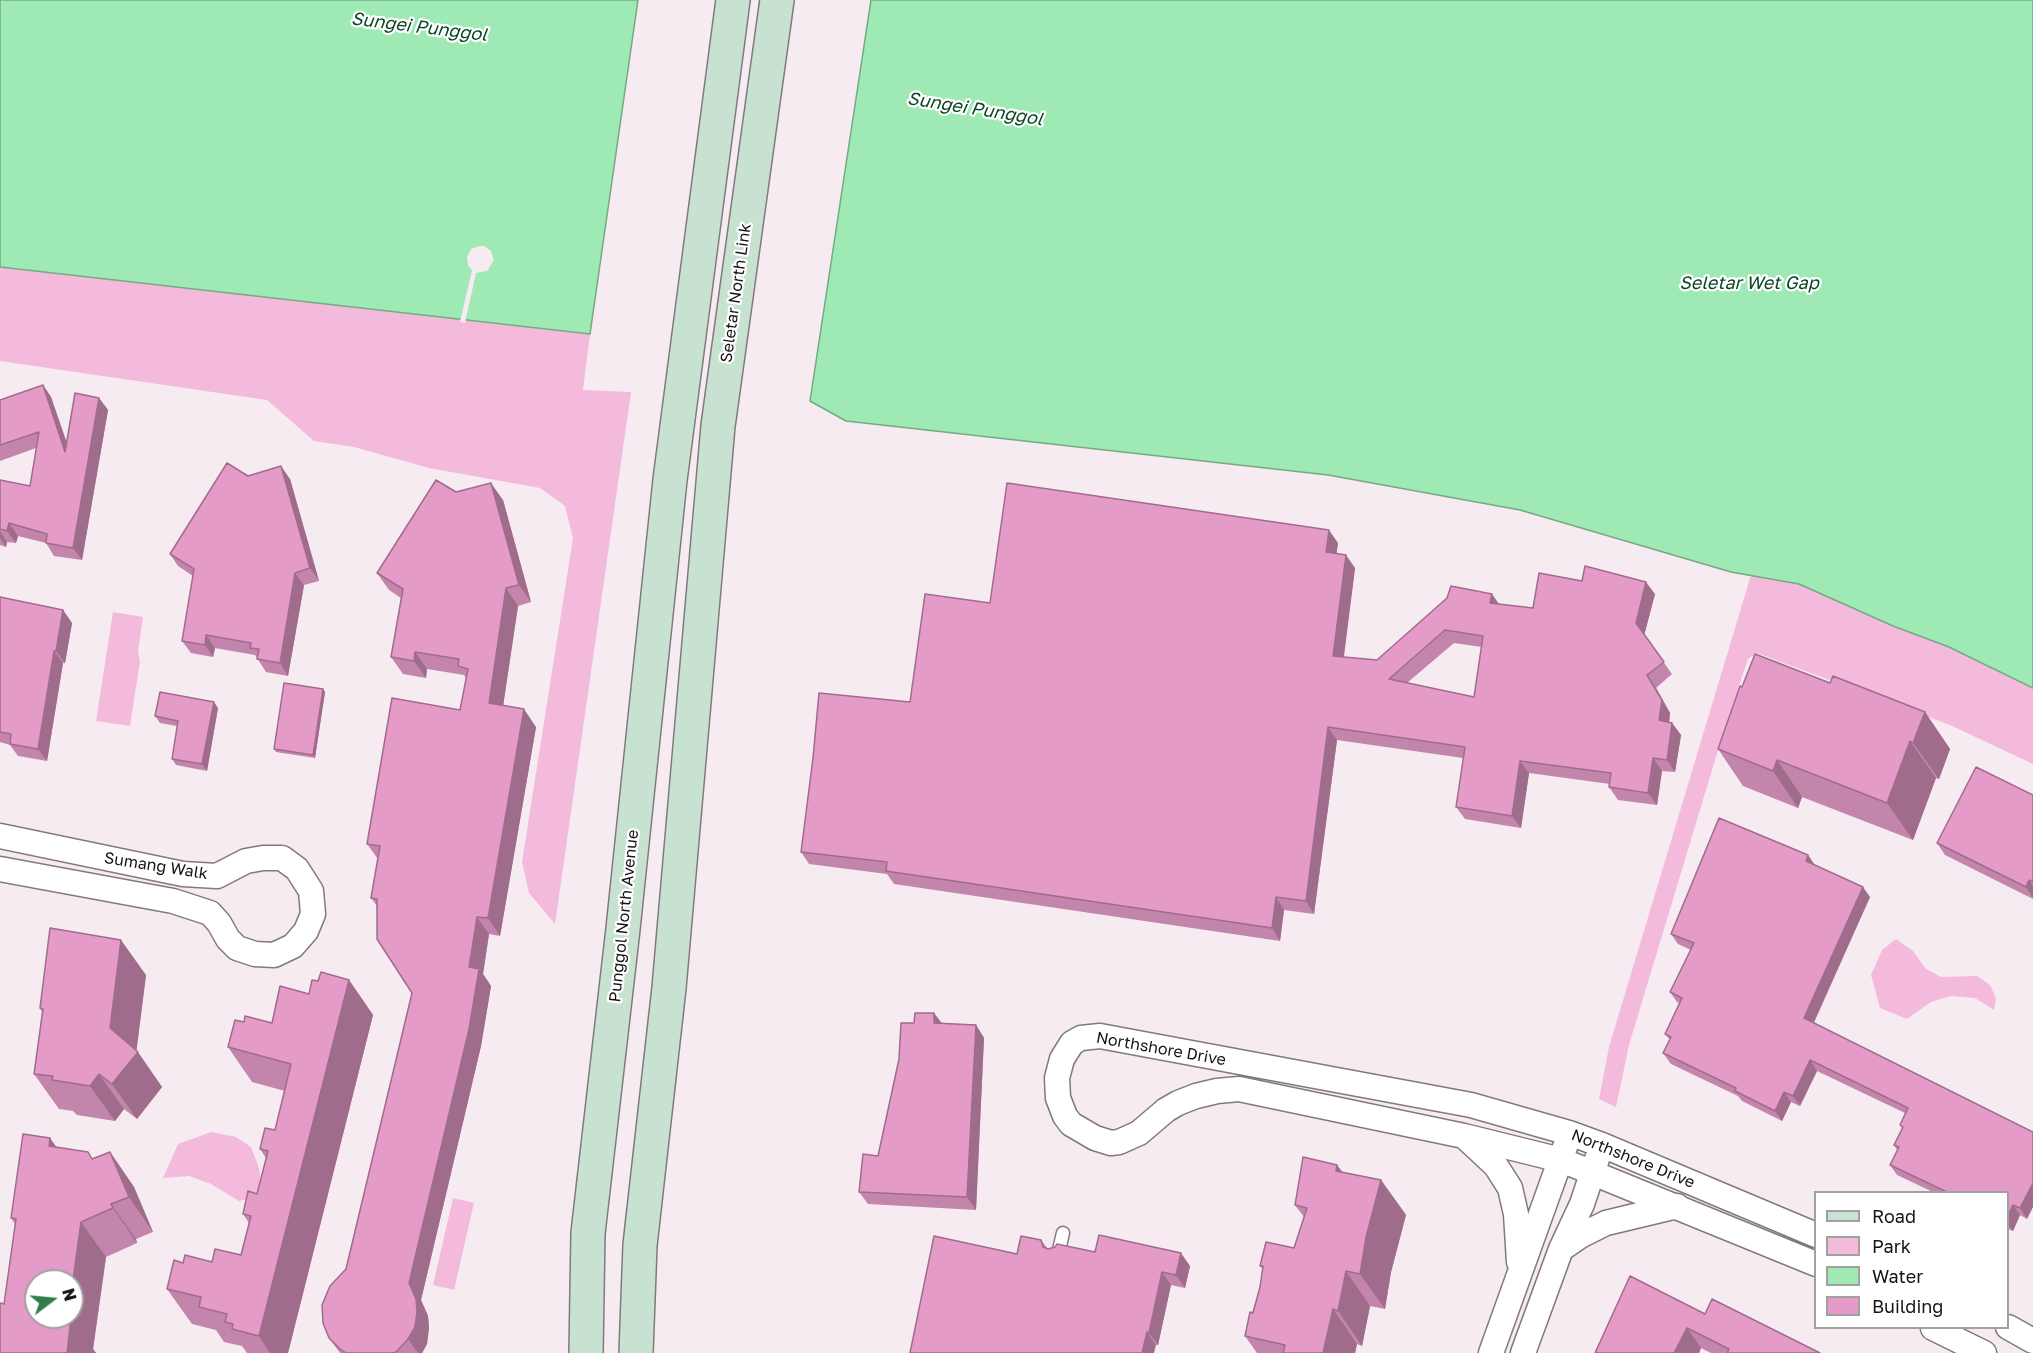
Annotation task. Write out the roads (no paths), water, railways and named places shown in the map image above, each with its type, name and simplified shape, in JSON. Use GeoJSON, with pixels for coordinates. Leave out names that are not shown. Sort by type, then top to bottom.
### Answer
{"type":"FeatureCollection","features":[{"type":"Feature","properties":{"kind":"main road","name":"Punggol North Avenue"},"geometry":{"type":"LineString","coordinates":[[586,1353],[588,1233],[623,929],[670,480],[733,0]]}},
{"type":"Feature","properties":{"kind":"main road","name":"Seletar North Link"},"geometry":{"type":"LineString","coordinates":[[636,1353],[640,1245],[669,988],[718,426],[777,0]]}},
{"type":"Feature","properties":{"kind":"street","name":"Sumang Walk"},"geometry":{"type":"LineString","coordinates":[[0,836],[183,874],[217,876],[246,861],[282,858],[297,869],[311,891],[313,914],[306,931],[293,946],[274,955],[255,954],[237,948],[210,914],[173,901],[0,868]]}},
{"type":"Feature","properties":{"kind":"street","name":"Northshore Drive"},"geometry":{"type":"LineString","coordinates":[[1814,1235],[1602,1145],[1569,1133],[1471,1105],[1100,1036],[1081,1038],[1072,1043],[1062,1059],[1058,1078],[1058,1098],[1065,1116],[1071,1124],[1095,1138],[1111,1143],[1139,1133],[1166,1110],[1182,1101],[1217,1091],[1239,1089],[1464,1136],[1561,1160],[1814,1264]]}},
{"type":"Feature","properties":{"kind":"street"},"geometry":{"type":"LineString","coordinates":[[1491,1353],[1569,1133]]}},
{"type":"Feature","properties":{"kind":"street"},"geometry":{"type":"LineString","coordinates":[[1464,1136],[1496,1166],[1510,1188],[1516,1214],[1519,1274]]}},
{"type":"Feature","properties":{"kind":"street"},"geometry":{"type":"LineString","coordinates":[[1523,1353],[1561,1249],[1582,1204],[1602,1145]]}},
{"type":"Feature","properties":{"kind":"street"},"geometry":{"type":"LineString","coordinates":[[1561,1249],[1606,1223],[1677,1206]]}},
{"type":"Feature","properties":{"kind":"street"},"geometry":{"type":"LineString","coordinates":[[2009,1327],[2033,1341]]}},
{"type":"Feature","properties":{"kind":"street"},"geometry":{"type":"LineString","coordinates":[[1934,1329],[1984,1353]]}},
{"type":"Feature","properties":{"kind":"lane"},"geometry":{"type":"LineString","coordinates":[[1058,1254],[1063,1233]]}},
{"type":"Feature","properties":{"kind":"water","name":"Sungei Punggol"},"geometry":{"type":"Polygon","coordinates":[[[0,0],[638,0],[590,334],[0,267],[0,0]]]}},
{"type":"Feature","properties":{"kind":"water","name":"Seletar Wet Gap"},"geometry":{"type":"Polygon","coordinates":[[[871,0],[2033,0],[2033,688],[1949,647],[1893,626],[1799,584],[1731,572],[1520,510],[1328,475],[846,421],[810,401],[871,0]]]}}]}
